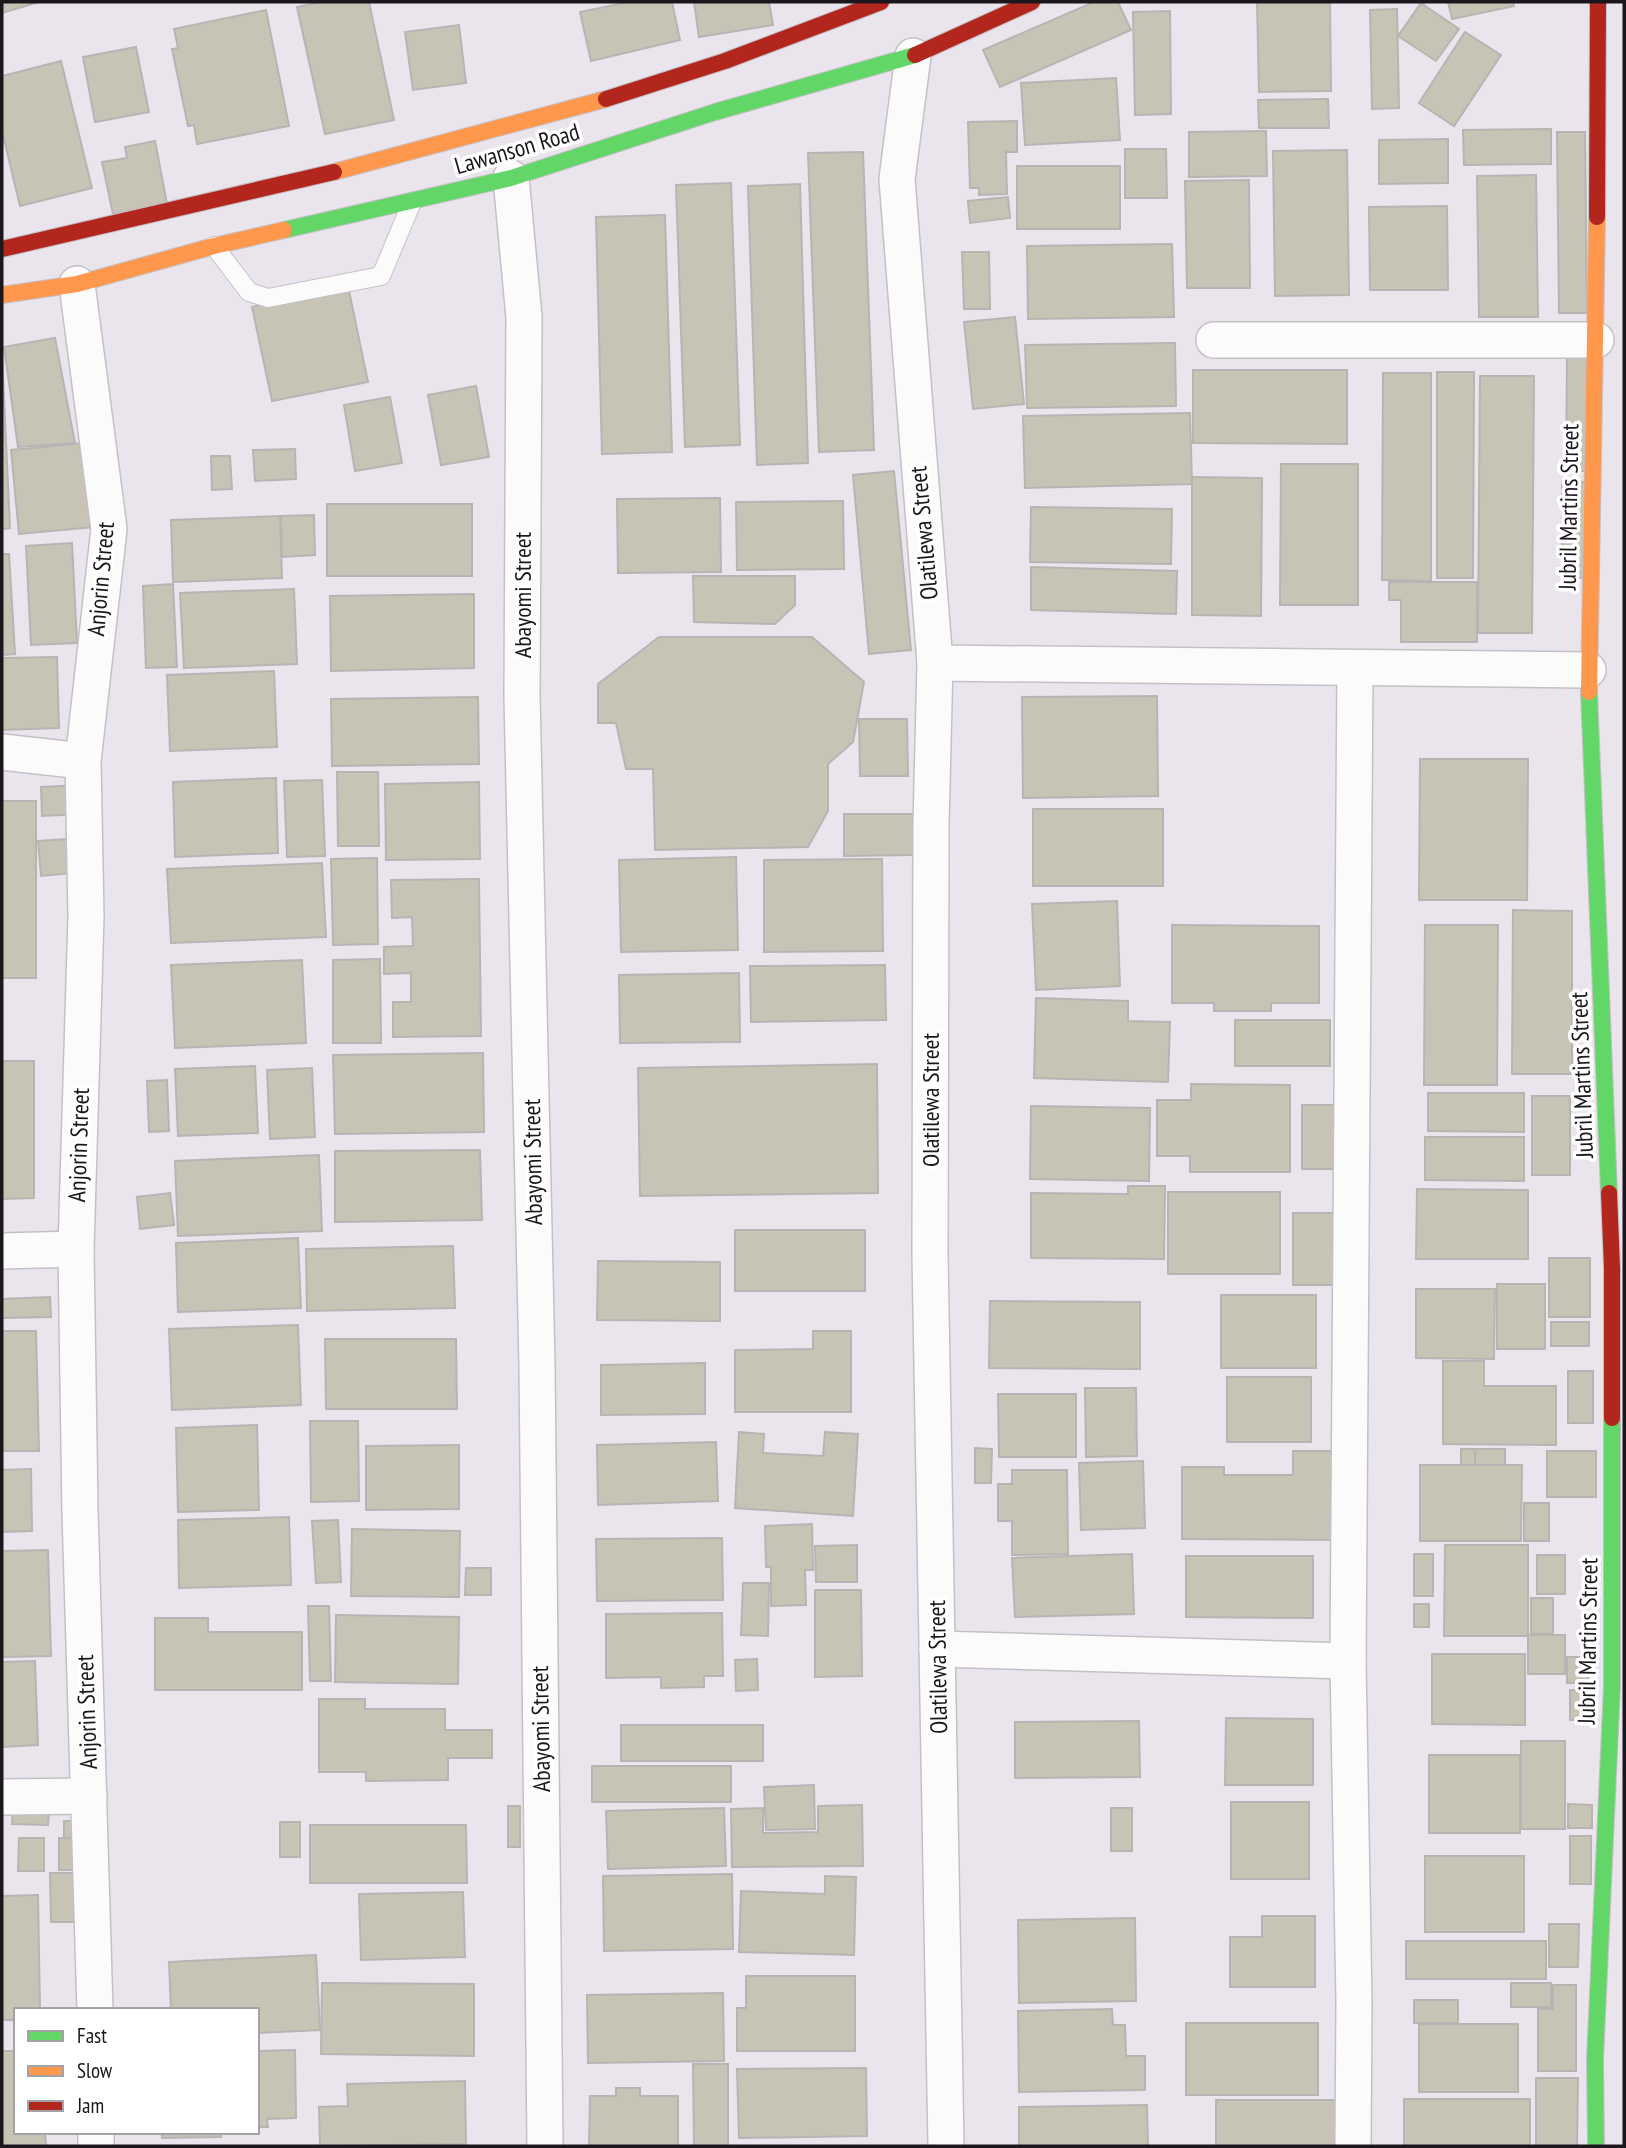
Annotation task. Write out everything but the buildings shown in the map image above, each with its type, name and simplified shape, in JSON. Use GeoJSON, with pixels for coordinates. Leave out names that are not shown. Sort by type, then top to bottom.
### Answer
{"type":"FeatureCollection","features":[{"type":"Feature","properties":{"kind":"street","name":"Lawanson Road"},"geometry":{"type":"LineString","coordinates":[[2,295],[77,284],[214,246],[511,178],[715,112],[913,56],[1032,2]]}},
{"type":"Feature","properties":{"kind":"street","name":"Jubril Martins Street"},"geometry":{"type":"LineString","coordinates":[[1597,2146],[1595,2059],[1618,1686],[1612,1268],[1588,670],[1596,341],[1598,2]]}},
{"type":"Feature","properties":{"kind":"street","name":"Lawanson Road"},"geometry":{"type":"LineString","coordinates":[[2,249],[411,152],[524,122],[705,68],[866,4]]}},
{"type":"Feature","properties":{"kind":"street","name":"Olatilewa Street"},"geometry":{"type":"LineString","coordinates":[[913,56],[897,178],[934,663],[930,1255],[946,2146]]}},
{"type":"Feature","properties":{"kind":"street","name":"Abayomi Street"},"geometry":{"type":"LineString","coordinates":[[511,178],[524,317],[522,696],[537,1364],[545,2146]]}},
{"type":"Feature","properties":{"kind":"street","name":"Anjorin Street"},"geometry":{"type":"LineString","coordinates":[[77,284],[109,529],[83,761],[86,916],[76,1249],[80,1511],[95,2008]]}},
{"type":"Feature","properties":{"kind":"street"},"geometry":{"type":"LineString","coordinates":[[1214,340],[1596,341]]}},
{"type":"Feature","properties":{"kind":"street"},"geometry":{"type":"LineString","coordinates":[[934,663],[1588,670]]}},
{"type":"Feature","properties":{"kind":"street"},"geometry":{"type":"LineString","coordinates":[[1353,2146],[1354,2003],[1348,1661],[1355,668]]}},
{"type":"Feature","properties":{"kind":"street"},"geometry":{"type":"LineString","coordinates":[[2,752],[83,761]]}},
{"type":"Feature","properties":{"kind":"street"},"geometry":{"type":"LineString","coordinates":[[2,1251],[76,1249]]}},
{"type":"Feature","properties":{"kind":"street"},"geometry":{"type":"LineString","coordinates":[[937,1649],[1348,1661]]}},
{"type":"Feature","properties":{"kind":"street"},"geometry":{"type":"LineString","coordinates":[[2,1797],[89,1796]]}},
{"type":"Feature","properties":{"kind":"lane"},"geometry":{"type":"LineString","coordinates":[[214,246],[249,292],[268,299],[381,276],[413,201]]}},
{"type":"Feature","properties":{"kind":"traffic: fast"},"geometry":{"type":"LineString","coordinates":[[284,230],[511,178],[715,112],[915,55]]}},
{"type":"Feature","properties":{"kind":"traffic: fast"},"geometry":{"type":"LineString","coordinates":[[1589,692],[1609,1193]]}},
{"type":"Feature","properties":{"kind":"traffic: fast"},"geometry":{"type":"LineString","coordinates":[[1596,2146],[1595,2059],[1612,1686],[1612,1418]]}},
{"type":"Feature","properties":{"kind":"traffic: slow"},"geometry":{"type":"LineString","coordinates":[[334,172],[606,99]]}},
{"type":"Feature","properties":{"kind":"traffic: slow"},"geometry":{"type":"LineString","coordinates":[[1589,692],[1597,217]]}},
{"type":"Feature","properties":{"kind":"traffic: slow"},"geometry":{"type":"LineString","coordinates":[[2,295],[77,284],[214,246],[284,230]]}},
{"type":"Feature","properties":{"kind":"traffic: jam"},"geometry":{"type":"LineString","coordinates":[[606,99],[725,61],[881,2]]}},
{"type":"Feature","properties":{"kind":"traffic: jam"},"geometry":{"type":"LineString","coordinates":[[915,55],[1032,2]]}},
{"type":"Feature","properties":{"kind":"traffic: jam"},"geometry":{"type":"LineString","coordinates":[[1597,217],[1598,2]]}},
{"type":"Feature","properties":{"kind":"traffic: jam"},"geometry":{"type":"LineString","coordinates":[[2,249],[334,172]]}},
{"type":"Feature","properties":{"kind":"traffic: jam"},"geometry":{"type":"LineString","coordinates":[[1609,1193],[1612,1418]]}}]}
